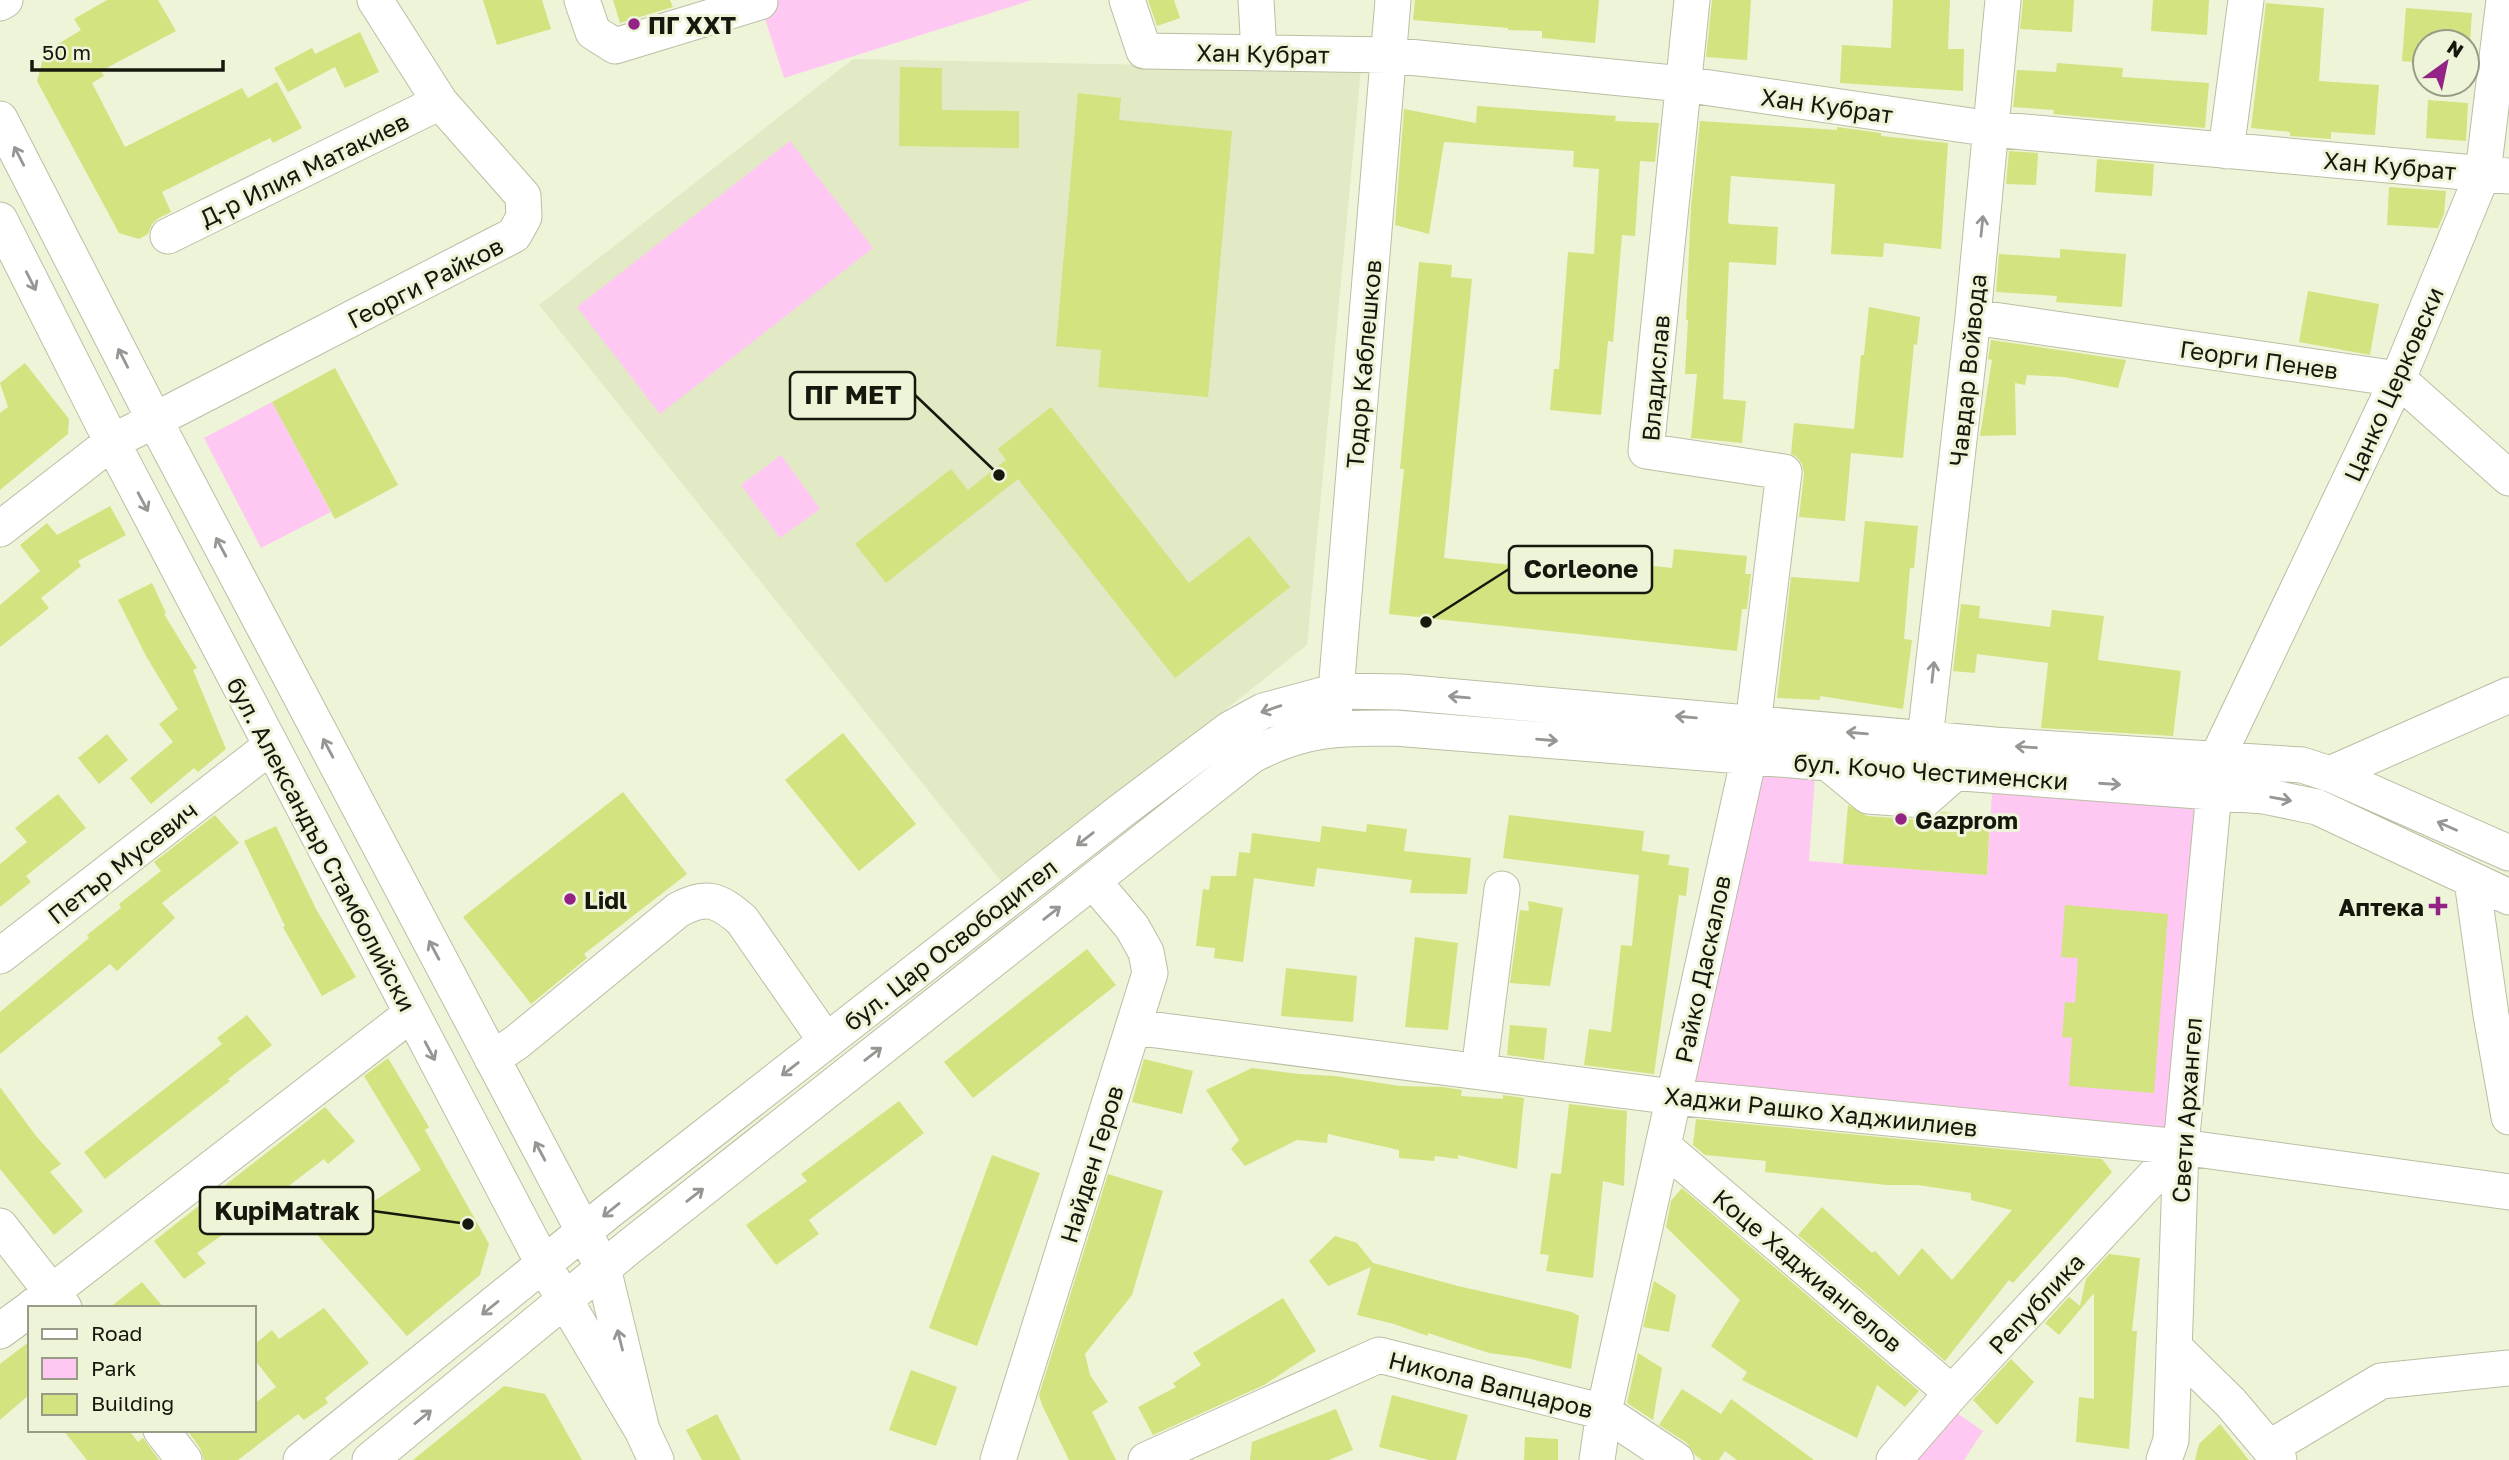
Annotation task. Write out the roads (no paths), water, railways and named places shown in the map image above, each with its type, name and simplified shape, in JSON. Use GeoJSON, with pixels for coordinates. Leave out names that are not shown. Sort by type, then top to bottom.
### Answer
{"type":"FeatureCollection","features":[{"type":"Feature","properties":{"kind":"street"},"geometry":{"type":"LineString","coordinates":[[0,3],[5,0]]}},
{"type":"Feature","properties":{"kind":"street","name":"Георги Райков"},"geometry":{"type":"LineString","coordinates":[[0,529],[112,442],[514,236],[524,217],[523,196],[440,102],[375,0]]}},
{"type":"Feature","properties":{"kind":"street"},"geometry":{"type":"LineString","coordinates":[[582,0],[593,32],[615,46],[760,2]]}},
{"type":"Feature","properties":{"kind":"street","name":"Хан Кубрат"},"geometry":{"type":"LineString","coordinates":[[1127,0],[1144,51],[1388,55],[1683,84],[1992,129],[2496,174]]}},
{"type":"Feature","properties":{"kind":"street"},"geometry":{"type":"LineString","coordinates":[[1256,0],[1259,52]]}},
{"type":"Feature","properties":{"kind":"street","name":"Тодор Каблешков"},"geometry":{"type":"LineString","coordinates":[[1332,729],[1393,0]]}},
{"type":"Feature","properties":{"kind":"street","name":"Владислав"},"geometry":{"type":"LineString","coordinates":[[1692,0],[1646,451],[1784,472],[1751,740]]}},
{"type":"Feature","properties":{"kind":"street","name":"Чавдар Войвода"},"geometry":{"type":"LineString","coordinates":[[1925,739],[1973,317],[2003,0]]}},
{"type":"Feature","properties":{"kind":"street"},"geometry":{"type":"LineString","coordinates":[[2226,151],[2246,0]]}},
{"type":"Feature","properties":{"kind":"street","name":"Цанко Церковски"},"geometry":{"type":"LineString","coordinates":[[2217,767],[2496,174],[2504,0]]}},
{"type":"Feature","properties":{"kind":"street","name":"Д-р Илия Матакиев"},"geometry":{"type":"LineString","coordinates":[[168,236],[440,102]]}},
{"type":"Feature","properties":{"kind":"street","name":"бул. Александър Стамболийски"},"geometry":{"type":"LineString","coordinates":[[0,119],[153,419],[603,1268],[649,1445]]}},
{"type":"Feature","properties":{"kind":"street","name":"бул. Александър Стамболийски"},"geometry":{"type":"LineString","coordinates":[[0,220],[112,442],[258,757],[400,1023],[649,1445]]}},
{"type":"Feature","properties":{"kind":"street","name":"Георги Пенев"},"geometry":{"type":"LineString","coordinates":[[1973,317],[2398,379]]}},
{"type":"Feature","properties":{"kind":"street"},"geometry":{"type":"LineString","coordinates":[[2398,379],[2509,478]]}},
{"type":"Feature","properties":{"kind":"street","name":"бул. Кочо Честименски"},"geometry":{"type":"LineString","coordinates":[[1337,691],[1401,692],[1751,740],[1828,763],[1956,772],[2302,765],[2330,774],[2509,853]]}},
{"type":"Feature","properties":{"kind":"street","name":"бул. Цар Освободител"},"geometry":{"type":"LineString","coordinates":[[544,1265],[826,1041],[1230,729],[1263,711],[1337,691]]}},
{"type":"Feature","properties":{"kind":"street"},"geometry":{"type":"LineString","coordinates":[[2330,774],[2509,695]]}},
{"type":"Feature","properties":{"kind":"street","name":"бул. Кочо Честименски"},"geometry":{"type":"LineString","coordinates":[[1332,729],[1395,727],[1751,740],[1925,739],[2217,767],[2289,799],[2317,807],[2509,897]]}},
{"type":"Feature","properties":{"kind":"street","name":"бул. Цар Освободител"},"geometry":{"type":"LineString","coordinates":[[563,1301],[1251,756],[1297,735],[1332,729]]}},
{"type":"Feature","properties":{"kind":"street","name":"Райко Даскалов"},"geometry":{"type":"LineString","coordinates":[[1597,1460],[1604,1412],[1751,740]]}},
{"type":"Feature","properties":{"kind":"street","name":"Петър Мусевич"},"geometry":{"type":"LineString","coordinates":[[0,956],[258,757]]}},
{"type":"Feature","properties":{"kind":"street","name":"Свети Архангел"},"geometry":{"type":"LineString","coordinates":[[2164,1460],[2171,1440],[2180,1147],[2217,767]]}},
{"type":"Feature","properties":{"kind":"street","name":"Найден Геров"},"geometry":{"type":"LineString","coordinates":[[999,1460],[1150,973],[1146,952],[1132,927],[1093,881]]}},
{"type":"Feature","properties":{"kind":"street"},"geometry":{"type":"LineString","coordinates":[[2472,881],[2500,1019],[2509,1117]]}},
{"type":"Feature","properties":{"kind":"street"},"geometry":{"type":"LineString","coordinates":[[1479,1071],[1502,889]]}},
{"type":"Feature","properties":{"kind":"street"},"geometry":{"type":"LineString","coordinates":[[492,1059],[517,1042],[678,911],[693,901],[711,900],[727,906],[742,920],[826,1041]]}},
{"type":"Feature","properties":{"kind":"street"},"geometry":{"type":"LineString","coordinates":[[0,1226],[44,1304],[400,1023]]}},
{"type":"Feature","properties":{"kind":"street","name":"Хаджи Рашко Хаджиилиев"},"geometry":{"type":"LineString","coordinates":[[1133,1027],[1674,1097],[2180,1147],[2509,1192]]}},
{"type":"Feature","properties":{"kind":"street","name":"Коце Хаджиангелов"},"geometry":{"type":"LineString","coordinates":[[1663,1146],[1952,1393]]}},
{"type":"Feature","properties":{"kind":"street","name":"Република"},"geometry":{"type":"LineString","coordinates":[[1894,1460],[1952,1393],[2180,1147]]}},
{"type":"Feature","properties":{"kind":"street"},"geometry":{"type":"LineString","coordinates":[[301,1460],[544,1265]]}},
{"type":"Feature","properties":{"kind":"street"},"geometry":{"type":"LineString","coordinates":[[370,1460],[563,1301]]}},
{"type":"Feature","properties":{"kind":"street"},"geometry":{"type":"LineString","coordinates":[[0,1331],[28,1314]]}},
{"type":"Feature","properties":{"kind":"street"},"geometry":{"type":"LineString","coordinates":[[2174,1347],[2231,1403],[2274,1454],[2381,1381],[2509,1367]]}},
{"type":"Feature","properties":{"kind":"street","name":"Никола Вапцаров"},"geometry":{"type":"LineString","coordinates":[[1146,1460],[1379,1355],[1604,1412],[1676,1460]]}},
{"type":"Feature","properties":{"kind":"street"},"geometry":{"type":"LineString","coordinates":[[163,1432],[184,1460]]}},
{"type":"Feature","properties":{"kind":"place","name":"ПГ ХХТ"},"geometry":{"type":"Point","coordinates":[634,24]}},
{"type":"Feature","properties":{"kind":"place","name":"ПГ МЕТ"},"geometry":{"type":"Point","coordinates":[999,475]}},
{"type":"Feature","properties":{"kind":"place","name":"Corleone"},"geometry":{"type":"Point","coordinates":[1426,622]}},
{"type":"Feature","properties":{"kind":"place","name":"Gazprom"},"geometry":{"type":"Point","coordinates":[1901,819]}},
{"type":"Feature","properties":{"kind":"place","name":"Lidl"},"geometry":{"type":"Point","coordinates":[570,899]}},
{"type":"Feature","properties":{"kind":"place","name":"Аптека"},"geometry":{"type":"Point","coordinates":[2438,906]}},
{"type":"Feature","properties":{"kind":"place","name":"KupiMatrak"},"geometry":{"type":"Point","coordinates":[468,1224]}}]}
